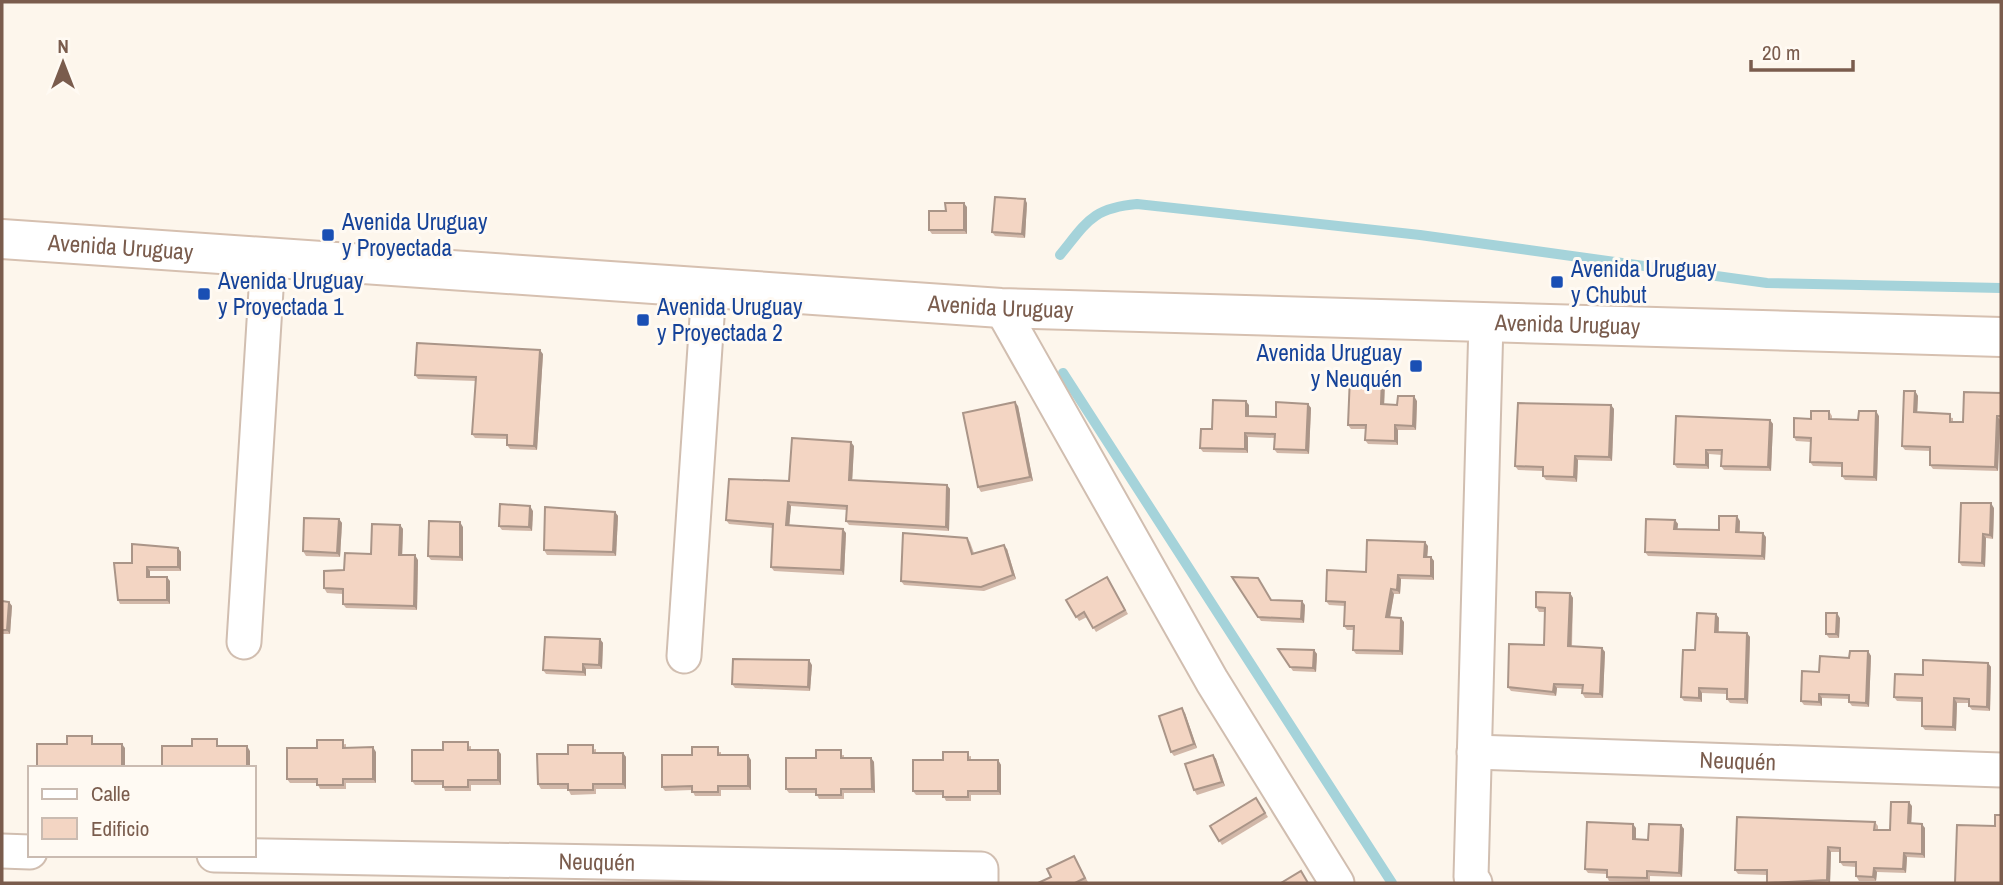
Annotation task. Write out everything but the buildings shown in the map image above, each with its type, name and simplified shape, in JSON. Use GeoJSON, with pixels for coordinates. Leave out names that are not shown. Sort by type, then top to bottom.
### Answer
{"type":"FeatureCollection","features":[{"type":"Feature","properties":{"kind":"main road","name":"Avenida Uruguay"},"geometry":{"type":"LineString","coordinates":[[2,239],[1001,308],[2001,337]]}},
{"type":"Feature","properties":{"kind":"street"},"geometry":{"type":"LineString","coordinates":[[244,642],[268,258]]}},
{"type":"Feature","properties":{"kind":"street"},"geometry":{"type":"LineString","coordinates":[[684,656],[709,288]]}},
{"type":"Feature","properties":{"kind":"street"},"geometry":{"type":"LineString","coordinates":[[1001,308],[1212,681],[1337,883]]}},
{"type":"Feature","properties":{"kind":"street"},"geometry":{"type":"LineString","coordinates":[[1475,883],[1471,877],[1486,322]]}},
{"type":"Feature","properties":{"kind":"street","name":"Neuquén"},"geometry":{"type":"LineString","coordinates":[[1474,752],[2001,770]]}},
{"type":"Feature","properties":{"kind":"street"},"geometry":{"type":"LineString","coordinates":[[2,852],[28,852]]}},
{"type":"Feature","properties":{"kind":"street","name":"Neuquén"},"geometry":{"type":"LineString","coordinates":[[240,857],[420,871],[981,876]]}},
{"type":"Feature","properties":{"kind":"waterway"},"geometry":{"type":"LineString","coordinates":[[1060,255],[1084,225],[1100,213],[1137,204],[1420,235],[1767,283],[2001,288]]}},
{"type":"Feature","properties":{"kind":"waterway"},"geometry":{"type":"LineString","coordinates":[[1063,373],[1392,883]]}},
{"type":"Feature","properties":{"kind":"place","name":"Avenida Uruguay y Proyectada"},"geometry":{"type":"Point","coordinates":[328,235]}},
{"type":"Feature","properties":{"kind":"place","name":"Avenida Uruguay y Chubut"},"geometry":{"type":"Point","coordinates":[1557,282]}},
{"type":"Feature","properties":{"kind":"place","name":"Avenida Uruguay y Proyectada 1"},"geometry":{"type":"Point","coordinates":[204,294]}},
{"type":"Feature","properties":{"kind":"place","name":"Avenida Uruguay y Proyectada 2"},"geometry":{"type":"Point","coordinates":[643,320]}},
{"type":"Feature","properties":{"kind":"place","name":"Avenida Uruguay y Neuquén"},"geometry":{"type":"Point","coordinates":[1416,366]}}]}
